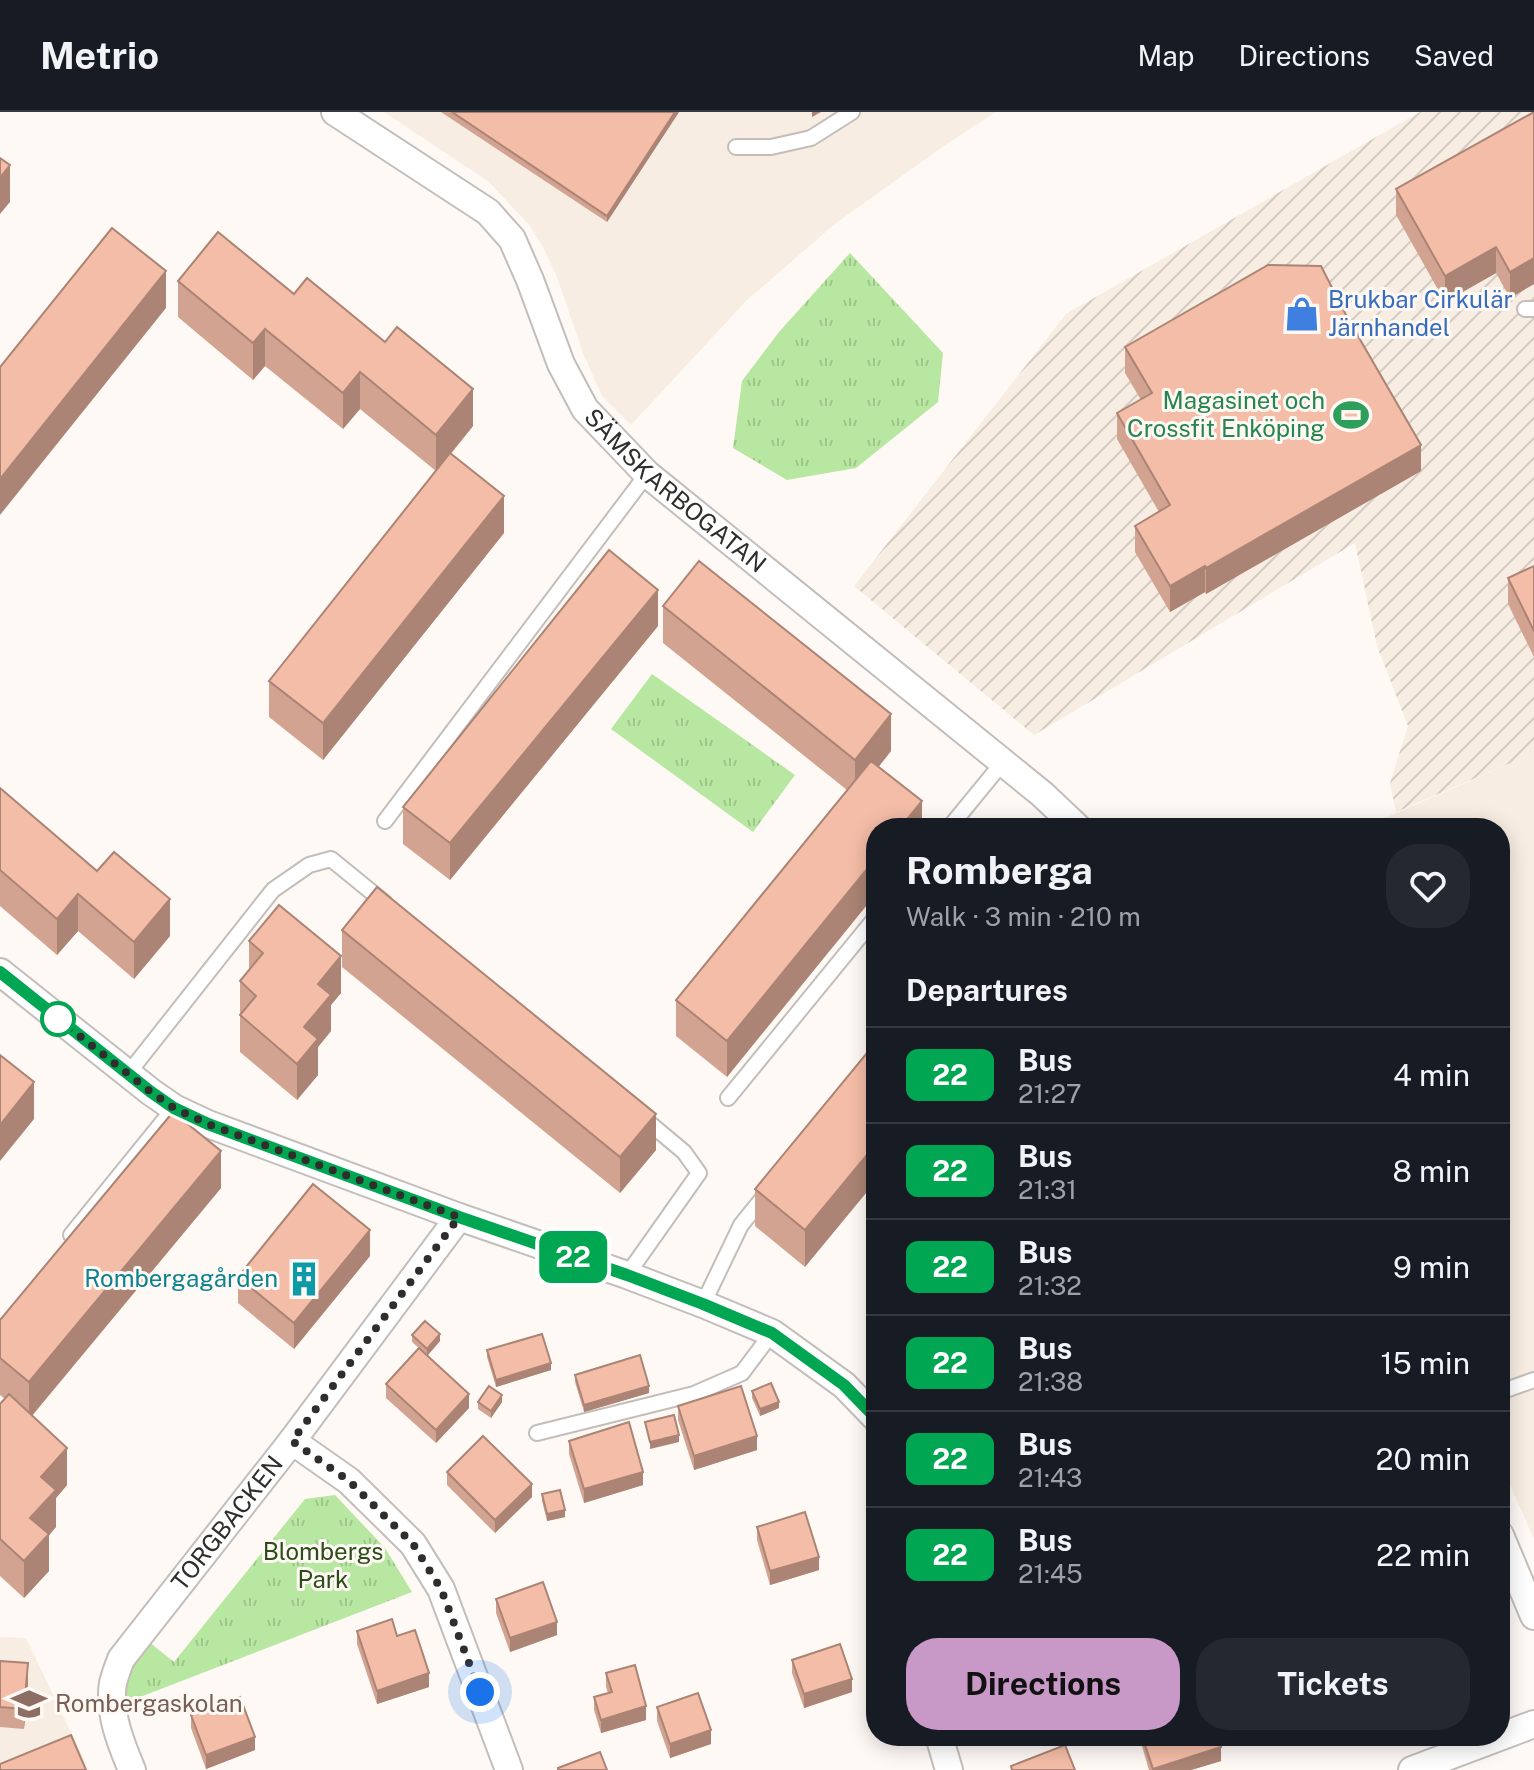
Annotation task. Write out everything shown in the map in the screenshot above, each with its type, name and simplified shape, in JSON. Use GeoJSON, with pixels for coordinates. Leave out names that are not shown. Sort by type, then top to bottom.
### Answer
{"type":"FeatureCollection","features":[{"type":"Feature","properties":{"kind":"street","name":"SÄMSKARBOGATAN"},"geometry":{"type":"LineString","coordinates":[[335,112],[488,212],[512,239],[561,364],[585,409],[647,474],[1042,794],[1064,818]]}},
{"type":"Feature","properties":{"kind":"street"},"geometry":{"type":"LineString","coordinates":[[0,972],[127,1075],[174,1108],[208,1124],[459,1217],[627,1275],[772,1333],[844,1385],[866,1408]]}},
{"type":"Feature","properties":{"kind":"street","name":"TORGBACKEN"},"geometry":{"type":"LineString","coordinates":[[132,1770],[113,1712],[113,1684],[121,1659],[292,1441],[459,1217]]}},
{"type":"Feature","properties":{"kind":"street"},"geometry":{"type":"LineString","coordinates":[[292,1441],[349,1481],[413,1544],[441,1589],[509,1770]]}},
{"type":"Feature","properties":{"kind":"street"},"geometry":{"type":"LineString","coordinates":[[1510,1559],[1534,1616]]}},
{"type":"Feature","properties":{"kind":"street"},"geometry":{"type":"LineString","coordinates":[[1510,1733],[1534,1724]]}},
{"type":"Feature","properties":{"kind":"street"},"geometry":{"type":"LineString","coordinates":[[942,1746],[949,1770]]}},
{"type":"Feature","properties":{"kind":"street"},"geometry":{"type":"LineString","coordinates":[[1412,1770],[1476,1746]]}},
{"type":"Feature","properties":{"kind":"lane"},"geometry":{"type":"LineString","coordinates":[[736,147],[771,147],[811,138],[852,112]]}},
{"type":"Feature","properties":{"kind":"lane"},"geometry":{"type":"LineString","coordinates":[[385,821],[647,474]]}},
{"type":"Feature","properties":{"kind":"lane"},"geometry":{"type":"LineString","coordinates":[[957,818],[1003,762]]}},
{"type":"Feature","properties":{"kind":"lane"},"geometry":{"type":"LineString","coordinates":[[127,1075],[273,890],[309,865],[331,859],[390,907]]}},
{"type":"Feature","properties":{"kind":"lane"},"geometry":{"type":"LineString","coordinates":[[728,1098],[866,929]]}},
{"type":"Feature","properties":{"kind":"lane"},"geometry":{"type":"LineString","coordinates":[[626,1103],[684,1152],[699,1173],[627,1275]]}},
{"type":"Feature","properties":{"kind":"lane"},"geometry":{"type":"LineString","coordinates":[[58,1251],[174,1108]]}},
{"type":"Feature","properties":{"kind":"lane"},"geometry":{"type":"LineString","coordinates":[[703,1304],[741,1225],[779,1177]]}},
{"type":"Feature","properties":{"kind":"lane"},"geometry":{"type":"LineString","coordinates":[[537,1433],[706,1389],[742,1373],[772,1333]]}},
{"type":"Feature","properties":{"kind":"lane"},"geometry":{"type":"LineString","coordinates":[[1510,1388],[1534,1380]]}},
{"type":"Feature","properties":{"kind":"shaded area"},"geometry":{"type":"Polygon","coordinates":[[[384,112],[996,112],[836,223],[746,301],[631,425],[602,396],[583,353],[557,277],[530,226],[488,181],[384,112]]]}},
{"type":"Feature","properties":{"kind":"shaded area"},"geometry":{"type":"Polygon","coordinates":[[[1420,112],[1534,112],[1534,753],[1396,812],[1390,783],[1408,726],[1377,646],[1355,543],[1034,735],[854,586],[1066,314],[1420,112]]]}},
{"type":"Feature","properties":{"kind":"shaded area"},"geometry":{"type":"Polygon","coordinates":[[[1534,753],[1534,1539],[1510,1485],[1510,818],[1385,818],[1534,753]]]}},
{"type":"Feature","properties":{"kind":"shaded area","name":"Rombergaskolan"},"geometry":{"type":"Polygon","coordinates":[[[0,1637],[26,1638],[89,1770],[0,1770],[0,1637]]]}},
{"type":"Feature","properties":{"kind":"green space"},"geometry":{"type":"Polygon","coordinates":[[[850,253],[943,353],[938,402],[856,468],[787,480],[733,448],[742,381],[779,332],[850,253]]]}},
{"type":"Feature","properties":{"kind":"green space"},"geometry":{"type":"Polygon","coordinates":[[[652,674],[795,775],[753,832],[611,729],[652,674]]]}},
{"type":"Feature","properties":{"kind":"green space","name":"Blombergs Park"},"geometry":{"type":"Polygon","coordinates":[[[335,1495],[385,1548],[412,1592],[122,1704],[123,1683],[144,1638],[174,1662],[305,1499],[335,1495]]]}},
{"type":"Feature","properties":{"kind":"building"},"geometry":{"type":"Polygon","coordinates":[[[452,112],[675,112],[607,216],[452,112]]]}},
{"type":"Feature","properties":{"kind":"building"},"geometry":{"type":"Polygon","coordinates":[[[1534,112],[1534,258],[1510,272],[1496,247],[1445,276],[1396,189],[1534,112]]]}},
{"type":"Feature","properties":{"kind":"building"},"geometry":{"type":"Polygon","coordinates":[[[0,158],[10,165],[0,178],[0,158]]]}},
{"type":"Feature","properties":{"kind":"building"},"geometry":{"type":"Polygon","coordinates":[[[112,228],[166,271],[0,479],[0,367],[112,228]]]}},
{"type":"Feature","properties":{"kind":"building"},"geometry":{"type":"Polygon","coordinates":[[[218,232],[294,294],[307,278],[385,342],[397,327],[473,389],[436,435],[360,372],[343,393],[265,329],[253,343],[178,281],[218,232]]]}},
{"type":"Feature","properties":{"kind":"building"},"geometry":{"type":"Polygon","coordinates":[[[1268,265],[1321,266],[1421,445],[1170,586],[1135,526],[1170,505],[1117,413],[1152,393],[1125,347],[1268,265]]]}},
{"type":"Feature","properties":{"kind":"building"},"geometry":{"type":"Polygon","coordinates":[[[450,453],[504,496],[323,723],[269,681],[450,453]]]}},
{"type":"Feature","properties":{"kind":"building"},"geometry":{"type":"Polygon","coordinates":[[[609,550],[658,590],[450,843],[403,807],[609,550]]]}},
{"type":"Feature","properties":{"kind":"building"},"geometry":{"type":"Polygon","coordinates":[[[699,561],[891,714],[855,760],[663,606],[699,561]]]}},
{"type":"Feature","properties":{"kind":"building"},"geometry":{"type":"Polygon","coordinates":[[[1534,566],[1534,631],[1508,578],[1534,566]]]}},
{"type":"Feature","properties":{"kind":"building"},"geometry":{"type":"Polygon","coordinates":[[[871,761],[922,801],[908,818],[866,818],[866,870],[727,1041],[676,1000],[871,761]]]}},
{"type":"Feature","properties":{"kind":"building"},"geometry":{"type":"Polygon","coordinates":[[[0,788],[97,871],[114,852],[170,899],[134,942],[78,894],[57,919],[0,870],[0,788]]]}},
{"type":"Feature","properties":{"kind":"building"},"geometry":{"type":"Polygon","coordinates":[[[377,887],[656,1114],[620,1157],[342,930],[377,887]]]}},
{"type":"Feature","properties":{"kind":"building"},"geometry":{"type":"Polygon","coordinates":[[[279,905],[341,956],[318,984],[331,995],[304,1027],[318,1039],[297,1064],[240,1015],[256,996],[240,981],[263,953],[249,941],[279,905]]]}},
{"type":"Feature","properties":{"kind":"building"},"geometry":{"type":"Polygon","coordinates":[[[866,1054],[866,1156],[805,1230],[755,1189],[866,1054]]]}},
{"type":"Feature","properties":{"kind":"building"},"geometry":{"type":"Polygon","coordinates":[[[0,1055],[34,1082],[0,1125],[0,1055]]]}},
{"type":"Feature","properties":{"kind":"building"},"geometry":{"type":"Polygon","coordinates":[[[173,1112],[221,1151],[29,1382],[0,1358],[0,1320],[173,1112]]]}},
{"type":"Feature","properties":{"kind":"building","name":"Rombergagården"},"geometry":{"type":"Polygon","coordinates":[[[313,1184],[370,1230],[294,1323],[238,1277],[313,1184]]]}},
{"type":"Feature","properties":{"kind":"building"},"geometry":{"type":"Polygon","coordinates":[[[425,1321],[440,1334],[427,1349],[412,1335],[425,1321]]]}},
{"type":"Feature","properties":{"kind":"building"},"geometry":{"type":"Polygon","coordinates":[[[542,1334],[551,1363],[496,1380],[487,1350],[542,1334]]]}},
{"type":"Feature","properties":{"kind":"building"},"geometry":{"type":"Polygon","coordinates":[[[419,1348],[469,1394],[436,1430],[386,1384],[419,1348]]]}},
{"type":"Feature","properties":{"kind":"building"},"geometry":{"type":"Polygon","coordinates":[[[640,1355],[649,1386],[584,1405],[575,1375],[640,1355]]]}},
{"type":"Feature","properties":{"kind":"building"},"geometry":{"type":"Polygon","coordinates":[[[771,1383],[779,1402],[760,1409],[752,1391],[771,1383]]]}},
{"type":"Feature","properties":{"kind":"building"},"geometry":{"type":"Polygon","coordinates":[[[489,1386],[502,1395],[491,1411],[478,1402],[489,1386]]]}},
{"type":"Feature","properties":{"kind":"building"},"geometry":{"type":"Polygon","coordinates":[[[741,1386],[757,1436],[694,1456],[678,1406],[741,1386]]]}},
{"type":"Feature","properties":{"kind":"building"},"geometry":{"type":"Polygon","coordinates":[[[9,1394],[67,1448],[41,1477],[56,1490],[30,1518],[49,1534],[24,1561],[0,1539],[0,1404],[9,1394]]]}},
{"type":"Feature","properties":{"kind":"building"},"geometry":{"type":"Polygon","coordinates":[[[674,1415],[679,1435],[650,1442],[645,1422],[674,1415]]]}},
{"type":"Feature","properties":{"kind":"building"},"geometry":{"type":"Polygon","coordinates":[[[629,1422],[643,1472],[584,1489],[569,1441],[629,1422]]]}},
{"type":"Feature","properties":{"kind":"building"},"geometry":{"type":"Polygon","coordinates":[[[483,1436],[532,1484],[495,1520],[447,1472],[483,1436]]]}},
{"type":"Feature","properties":{"kind":"building"},"geometry":{"type":"Polygon","coordinates":[[[560,1490],[565,1510],[547,1514],[542,1494],[560,1490]]]}},
{"type":"Feature","properties":{"kind":"building"},"geometry":{"type":"Polygon","coordinates":[[[805,1512],[819,1557],[770,1571],[757,1527],[805,1512]]]}},
{"type":"Feature","properties":{"kind":"building"},"geometry":{"type":"Polygon","coordinates":[[[543,1582],[557,1622],[510,1638],[496,1599],[543,1582]]]}},
{"type":"Feature","properties":{"kind":"building"},"geometry":{"type":"Polygon","coordinates":[[[392,1619],[397,1636],[415,1630],[429,1673],[377,1691],[357,1631],[392,1619]]]}},
{"type":"Feature","properties":{"kind":"building"},"geometry":{"type":"Polygon","coordinates":[[[840,1644],[852,1679],[804,1694],[792,1660],[840,1644]]]}},
{"type":"Feature","properties":{"kind":"building"},"geometry":{"type":"Polygon","coordinates":[[[0,1661],[28,1663],[24,1709],[0,1707],[0,1661]]]}},
{"type":"Feature","properties":{"kind":"building"},"geometry":{"type":"Polygon","coordinates":[[[635,1665],[646,1706],[601,1720],[594,1697],[612,1692],[606,1673],[635,1665]]]}},
{"type":"Feature","properties":{"kind":"building"},"geometry":{"type":"Polygon","coordinates":[[[698,1693],[711,1730],[670,1744],[657,1707],[698,1693]]]}},
{"type":"Feature","properties":{"kind":"building"},"geometry":{"type":"Polygon","coordinates":[[[240,1697],[255,1737],[206,1755],[191,1715],[240,1697]]]}},
{"type":"Feature","properties":{"kind":"building"},"geometry":{"type":"Polygon","coordinates":[[[71,1735],[86,1770],[0,1770],[0,1764],[71,1735]]]}},
{"type":"Feature","properties":{"kind":"building"},"geometry":{"type":"Polygon","coordinates":[[[1065,1746],[1075,1770],[1012,1770],[1011,1766],[1065,1746]]]}},
{"type":"Feature","properties":{"kind":"building"},"geometry":{"type":"Polygon","coordinates":[[[1145,1746],[1221,1747],[1153,1769],[1145,1746]]]}},
{"type":"Feature","properties":{"kind":"building"},"geometry":{"type":"Polygon","coordinates":[[[600,1752],[607,1770],[558,1770],[558,1768],[600,1752]]]}},
{"type":"Feature","properties":{"kind":"bus line","name":"22"},"geometry":{"type":"LineString","coordinates":[[0,972],[127,1075],[174,1108],[208,1124],[431,1207],[627,1275],[772,1333],[844,1385],[866,1408]]}},
{"type":"Feature","properties":{"kind":"place","name":"Brukbar Cirkulär Järnhandel"},"geometry":{"type":"Point","coordinates":[1302,314]}},
{"type":"Feature","properties":{"kind":"place","name":"Magasinet och Crossfit Enköping"},"geometry":{"type":"Point","coordinates":[1351,415]}},
{"type":"Feature","properties":{"kind":"place","name":"Rombergagården"},"geometry":{"type":"Point","coordinates":[304,1279]}},
{"type":"Feature","properties":{"kind":"place","name":"Rombergaskolan"},"geometry":{"type":"Point","coordinates":[29,1704]}},
{"type":"Feature","properties":{"kind":"route"},"geometry":{"type":"LineString","coordinates":[[58,1019],[127,1075],[174,1108],[208,1124],[459,1217],[292,1441],[349,1481],[413,1544],[441,1589],[480,1692]]}}]}
